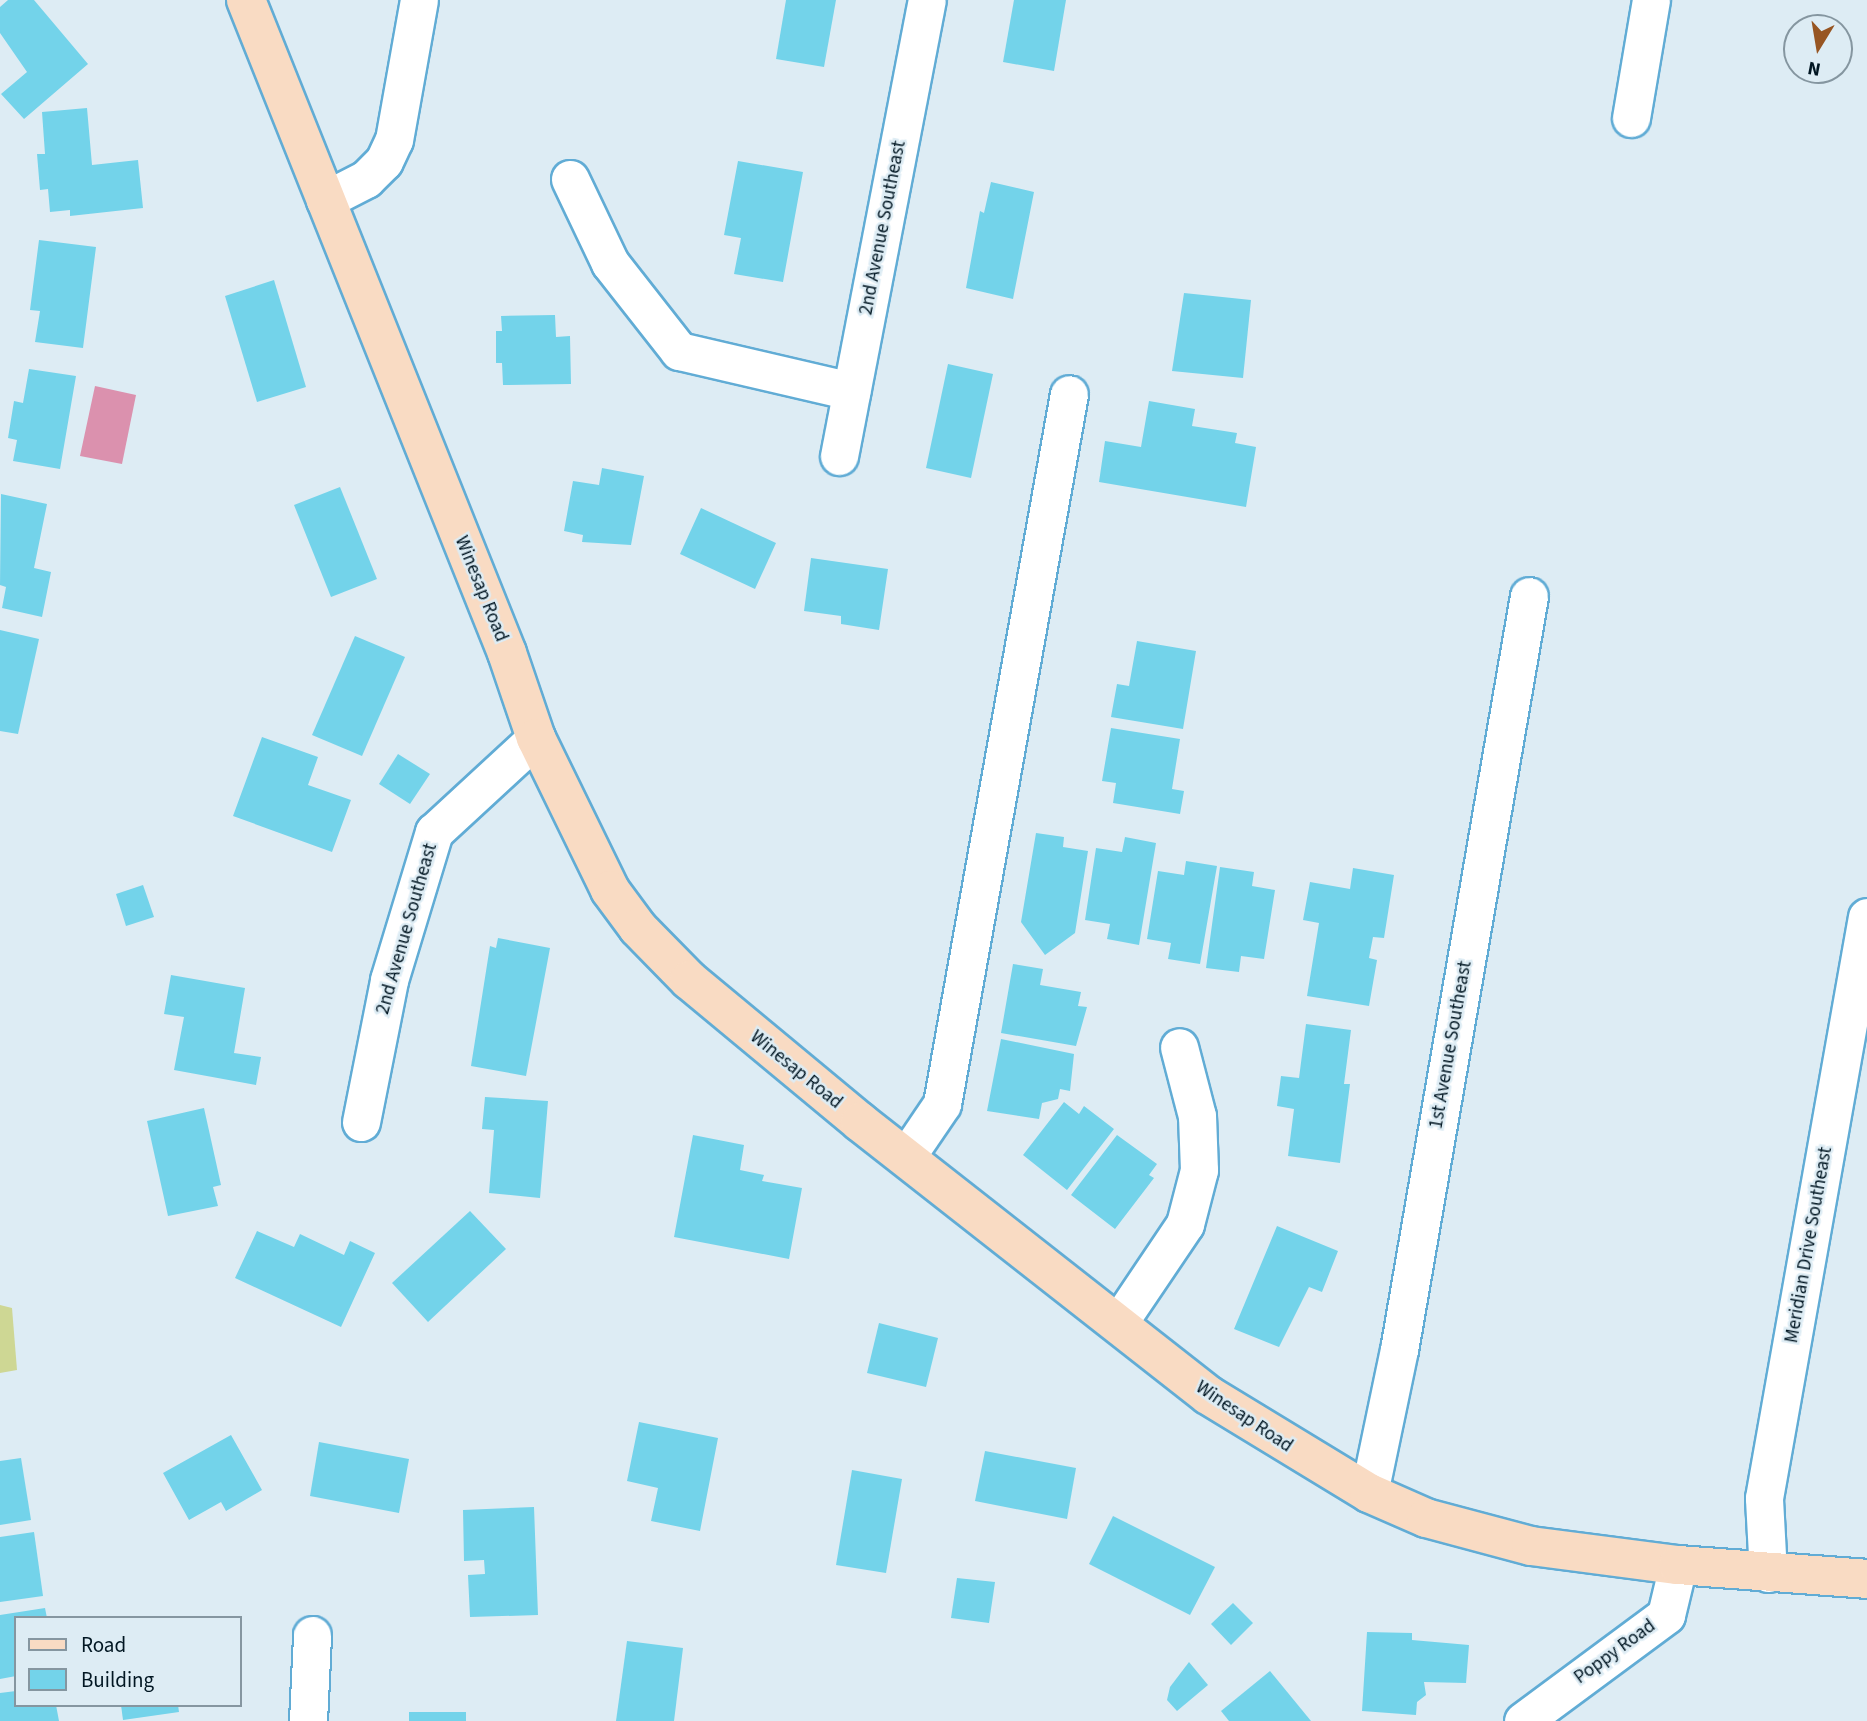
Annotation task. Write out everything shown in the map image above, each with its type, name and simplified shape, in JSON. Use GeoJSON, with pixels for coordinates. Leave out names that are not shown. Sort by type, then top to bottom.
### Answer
{"type":"FeatureCollection","features":[{"type":"Feature","properties":{"kind":"street","name":"Winesap Road"},"geometry":{"type":"LineString","coordinates":[[246,0],[536,738],[610,890],[638,928],[689,980],[906,1157],[1119,1322],[1208,1395],[1369,1493],[1426,1518],[1531,1545],[1678,1565],[1867,1579]]}},
{"type":"Feature","properties":{"kind":"street"},"geometry":{"type":"LineString","coordinates":[[325,201],[366,179],[384,161],[394,140],[419,0]]}},
{"type":"Feature","properties":{"kind":"street","name":"2nd Avenue Southeast"},"geometry":{"type":"LineString","coordinates":[[839,456],[927,0]]}},
{"type":"Feature","properties":{"kind":"street"},"geometry":{"type":"LineString","coordinates":[[1631,118],[1651,0]]}},
{"type":"Feature","properties":{"kind":"street"},"geometry":{"type":"LineString","coordinates":[[570,178],[610,263],[679,351],[851,391]]}},
{"type":"Feature","properties":{"kind":"street"},"geometry":{"type":"LineString","coordinates":[[906,1157],[942,1104],[1069,394]]}},
{"type":"Feature","properties":{"kind":"street","name":"1st Avenue Southeast"},"geometry":{"type":"LineString","coordinates":[[1369,1493],[1401,1336],[1529,596]]}},
{"type":"Feature","properties":{"kind":"street","name":"2nd Avenue Southeast"},"geometry":{"type":"LineString","coordinates":[[361,1122],[389,980],[434,832],[536,738]]}},
{"type":"Feature","properties":{"kind":"street","name":"Meridian Drive Southeast"},"geometry":{"type":"LineString","coordinates":[[1768,1573],[1764,1498],[1867,918]]}},
{"type":"Feature","properties":{"kind":"street"},"geometry":{"type":"LineString","coordinates":[[1119,1322],[1185,1224],[1199,1170],[1197,1116],[1179,1046]]}},
{"type":"Feature","properties":{"kind":"street","name":"Poppy Road"},"geometry":{"type":"LineString","coordinates":[[1523,1721],[1666,1615],[1678,1565]]}},
{"type":"Feature","properties":{"kind":"street"},"geometry":{"type":"LineString","coordinates":[[308,1721],[312,1635]]}},
{"type":"Feature","properties":{"kind":"green space"},"geometry":{"type":"Polygon","coordinates":[[[0,1305],[12,1308],[17,1370],[0,1373],[0,1305]]]}},
{"type":"Feature","properties":{"kind":"shaded area"},"geometry":{"type":"Polygon","coordinates":[[[95,386],[136,395],[122,464],[80,456],[95,386]]]}},
{"type":"Feature","properties":{"kind":"building"},"geometry":{"type":"Polygon","coordinates":[[[8,0],[34,0],[88,64],[24,119],[1,94],[27,72],[0,33],[0,7],[8,0]]]}},
{"type":"Feature","properties":{"kind":"building"},"geometry":{"type":"Polygon","coordinates":[[[786,0],[836,0],[824,67],[776,59],[786,0]]]}},
{"type":"Feature","properties":{"kind":"building"},"geometry":{"type":"Polygon","coordinates":[[[1014,0],[1066,0],[1054,71],[1003,62],[1014,0]]]}},
{"type":"Feature","properties":{"kind":"building"},"geometry":{"type":"Polygon","coordinates":[[[87,108],[92,165],[138,160],[143,208],[70,216],[70,210],[50,212],[48,189],[40,190],[37,154],[45,154],[42,112],[87,108]]]}},
{"type":"Feature","properties":{"kind":"building"},"geometry":{"type":"Polygon","coordinates":[[[738,161],[803,172],[783,282],[734,274],[741,238],[724,235],[738,161]]]}},
{"type":"Feature","properties":{"kind":"building"},"geometry":{"type":"Polygon","coordinates":[[[991,182],[1034,192],[1013,299],[966,288],[980,211],[984,213],[991,182]]]}},
{"type":"Feature","properties":{"kind":"building"},"geometry":{"type":"Polygon","coordinates":[[[39,240],[96,247],[83,348],[35,342],[40,311],[30,310],[39,240]]]}},
{"type":"Feature","properties":{"kind":"building"},"geometry":{"type":"Polygon","coordinates":[[[274,280],[306,387],[257,402],[225,296],[274,280]]]}},
{"type":"Feature","properties":{"kind":"building"},"geometry":{"type":"Polygon","coordinates":[[[1184,293],[1251,300],[1243,378],[1172,371],[1184,293]]]}},
{"type":"Feature","properties":{"kind":"building"},"geometry":{"type":"Polygon","coordinates":[[[555,315],[556,337],[570,336],[571,384],[503,385],[502,363],[496,363],[496,331],[502,331],[501,316],[555,315]]]}},
{"type":"Feature","properties":{"kind":"building"},"geometry":{"type":"Polygon","coordinates":[[[948,364],[993,374],[971,478],[926,468],[948,364]]]}},
{"type":"Feature","properties":{"kind":"building"},"geometry":{"type":"Polygon","coordinates":[[[29,369],[76,376],[60,469],[13,461],[17,440],[8,438],[14,401],[23,403],[29,369]]]}},
{"type":"Feature","properties":{"kind":"building"},"geometry":{"type":"Polygon","coordinates":[[[1149,401],[1195,409],[1192,426],[1237,433],[1235,443],[1256,447],[1246,507],[1099,482],[1105,441],[1141,447],[1149,401]]]}},
{"type":"Feature","properties":{"kind":"building"},"geometry":{"type":"Polygon","coordinates":[[[602,468],[644,476],[631,545],[582,542],[583,535],[564,531],[573,481],[599,485],[602,468]]]}},
{"type":"Feature","properties":{"kind":"building"},"geometry":{"type":"Polygon","coordinates":[[[340,487],[377,579],[331,597],[294,505],[340,487]]]}},
{"type":"Feature","properties":{"kind":"building"},"geometry":{"type":"Polygon","coordinates":[[[1,494],[47,504],[34,568],[51,572],[42,617],[2,608],[6,587],[0,585],[1,494]]]}},
{"type":"Feature","properties":{"kind":"building"},"geometry":{"type":"Polygon","coordinates":[[[701,508],[776,543],[755,589],[680,554],[701,508]]]}},
{"type":"Feature","properties":{"kind":"building"},"geometry":{"type":"Polygon","coordinates":[[[811,558],[888,569],[879,630],[841,624],[841,616],[804,611],[811,558]]]}},
{"type":"Feature","properties":{"kind":"building"},"geometry":{"type":"Polygon","coordinates":[[[0,630],[39,639],[18,734],[0,731],[0,630]]]}},
{"type":"Feature","properties":{"kind":"building"},"geometry":{"type":"Polygon","coordinates":[[[355,636],[405,657],[362,756],[312,735],[355,636]]]}},
{"type":"Feature","properties":{"kind":"building"},"geometry":{"type":"Polygon","coordinates":[[[1137,641],[1196,651],[1183,729],[1111,717],[1117,684],[1129,686],[1137,641]]]}},
{"type":"Feature","properties":{"kind":"building"},"geometry":{"type":"Polygon","coordinates":[[[1111,728],[1180,739],[1172,789],[1184,791],[1180,814],[1113,803],[1116,783],[1102,781],[1111,728]]]}},
{"type":"Feature","properties":{"kind":"building"},"geometry":{"type":"Polygon","coordinates":[[[262,737],[318,757],[308,785],[351,800],[332,852],[233,816],[262,737]]]}},
{"type":"Feature","properties":{"kind":"building"},"geometry":{"type":"Polygon","coordinates":[[[398,754],[430,774],[410,804],[379,784],[398,754]]]}},
{"type":"Feature","properties":{"kind":"building"},"geometry":{"type":"Polygon","coordinates":[[[1036,833],[1064,837],[1063,847],[1088,851],[1075,933],[1045,955],[1021,922],[1036,833]]]}},
{"type":"Feature","properties":{"kind":"building"},"geometry":{"type":"Polygon","coordinates":[[[1125,837],[1156,843],[1139,945],[1107,939],[1110,924],[1085,920],[1096,848],[1122,852],[1125,837]]]}},
{"type":"Feature","properties":{"kind":"building"},"geometry":{"type":"Polygon","coordinates":[[[1186,861],[1217,866],[1200,964],[1168,959],[1171,943],[1147,939],[1158,871],[1184,875],[1186,861]]]}},
{"type":"Feature","properties":{"kind":"building"},"geometry":{"type":"Polygon","coordinates":[[[1220,867],[1254,872],[1252,886],[1275,890],[1264,959],[1241,956],[1239,972],[1206,968],[1220,867]]]}},
{"type":"Feature","properties":{"kind":"building"},"geometry":{"type":"Polygon","coordinates":[[[1353,868],[1394,875],[1384,938],[1373,937],[1369,958],[1377,960],[1369,1006],[1307,996],[1319,923],[1303,920],[1310,882],[1350,889],[1353,868]]]}},
{"type":"Feature","properties":{"kind":"building"},"geometry":{"type":"Polygon","coordinates":[[[143,885],[154,917],[126,926],[116,894],[143,885]]]}},
{"type":"Feature","properties":{"kind":"building"},"geometry":{"type":"Polygon","coordinates":[[[498,938],[550,948],[526,1076],[471,1066],[490,946],[496,948],[498,938]]]}},
{"type":"Feature","properties":{"kind":"building"},"geometry":{"type":"Polygon","coordinates":[[[1013,964],[1043,969],[1040,985],[1081,992],[1078,1006],[1087,1007],[1076,1046],[1001,1033],[1013,964]]]}},
{"type":"Feature","properties":{"kind":"building"},"geometry":{"type":"Polygon","coordinates":[[[171,975],[245,988],[234,1053],[261,1057],[256,1085],[174,1070],[184,1017],[164,1014],[171,975]]]}},
{"type":"Feature","properties":{"kind":"building"},"geometry":{"type":"Polygon","coordinates":[[[1306,1024],[1351,1030],[1344,1084],[1350,1084],[1340,1163],[1288,1156],[1294,1109],[1277,1106],[1281,1076],[1299,1078],[1306,1024]]]}},
{"type":"Feature","properties":{"kind":"building"},"geometry":{"type":"Polygon","coordinates":[[[1001,1039],[1074,1054],[1070,1091],[1060,1089],[1058,1099],[1042,1103],[1039,1119],[987,1111],[1001,1039]]]}},
{"type":"Feature","properties":{"kind":"building"},"geometry":{"type":"Polygon","coordinates":[[[485,1097],[548,1101],[540,1198],[489,1193],[494,1130],[482,1129],[485,1097]]]}},
{"type":"Feature","properties":{"kind":"building"},"geometry":{"type":"Polygon","coordinates":[[[1064,1102],[1079,1114],[1084,1106],[1114,1129],[1067,1190],[1023,1155],[1064,1102]]]}},
{"type":"Feature","properties":{"kind":"building"},"geometry":{"type":"Polygon","coordinates":[[[204,1108],[221,1185],[213,1187],[218,1206],[168,1216],[147,1121],[204,1108]]]}},
{"type":"Feature","properties":{"kind":"building"},"geometry":{"type":"Polygon","coordinates":[[[693,1135],[744,1145],[740,1170],[764,1175],[762,1181],[802,1188],[789,1259],[674,1237],[693,1135]]]}},
{"type":"Feature","properties":{"kind":"building"},"geometry":{"type":"Polygon","coordinates":[[[1117,1135],[1157,1164],[1149,1175],[1154,1178],[1115,1229],[1071,1195],[1117,1135]]]}},
{"type":"Feature","properties":{"kind":"building"},"geometry":{"type":"Polygon","coordinates":[[[470,1211],[506,1249],[428,1322],[392,1283],[470,1211]]]}},
{"type":"Feature","properties":{"kind":"building"},"geometry":{"type":"Polygon","coordinates":[[[1277,1226],[1338,1251],[1322,1292],[1309,1287],[1279,1347],[1234,1329],[1277,1226]]]}},
{"type":"Feature","properties":{"kind":"building"},"geometry":{"type":"Polygon","coordinates":[[[257,1231],[294,1247],[300,1234],[344,1255],[350,1241],[375,1253],[341,1327],[235,1278],[257,1231]]]}},
{"type":"Feature","properties":{"kind":"building"},"geometry":{"type":"Polygon","coordinates":[[[879,1323],[938,1338],[926,1387],[867,1373],[879,1323]]]}},
{"type":"Feature","properties":{"kind":"building"},"geometry":{"type":"Polygon","coordinates":[[[639,1422],[718,1438],[700,1531],[651,1521],[658,1488],[627,1481],[639,1422]]]}},
{"type":"Feature","properties":{"kind":"building"},"geometry":{"type":"Polygon","coordinates":[[[231,1435],[262,1490],[226,1511],[221,1502],[189,1520],[163,1473],[231,1435]]]}},
{"type":"Feature","properties":{"kind":"building"},"geometry":{"type":"Polygon","coordinates":[[[319,1442],[409,1459],[399,1513],[310,1496],[319,1442]]]}},
{"type":"Feature","properties":{"kind":"building"},"geometry":{"type":"Polygon","coordinates":[[[985,1451],[1076,1468],[1067,1519],[975,1501],[985,1451]]]}},
{"type":"Feature","properties":{"kind":"building"},"geometry":{"type":"Polygon","coordinates":[[[21,1458],[31,1520],[0,1525],[0,1461],[21,1458]]]}},
{"type":"Feature","properties":{"kind":"building"},"geometry":{"type":"Polygon","coordinates":[[[852,1470],[902,1479],[886,1573],[836,1565],[852,1470]]]}},
{"type":"Feature","properties":{"kind":"building"},"geometry":{"type":"Polygon","coordinates":[[[534,1507],[538,1615],[470,1617],[468,1575],[485,1574],[484,1560],[464,1561],[463,1510],[534,1507]]]}},
{"type":"Feature","properties":{"kind":"building"},"geometry":{"type":"Polygon","coordinates":[[[1113,1516],[1215,1567],[1190,1615],[1089,1564],[1113,1516]]]}},
{"type":"Feature","properties":{"kind":"building"},"geometry":{"type":"Polygon","coordinates":[[[34,1532],[43,1596],[0,1602],[0,1537],[34,1532]]]}},
{"type":"Feature","properties":{"kind":"building"},"geometry":{"type":"Polygon","coordinates":[[[957,1578],[995,1582],[989,1623],[951,1618],[957,1578]]]}},
{"type":"Feature","properties":{"kind":"building"},"geometry":{"type":"Polygon","coordinates":[[[1233,1603],[1253,1623],[1231,1645],[1211,1624],[1233,1603]]]}},
{"type":"Feature","properties":{"kind":"building"},"geometry":{"type":"Polygon","coordinates":[[[45,1608],[47,1616],[14,1616],[14,1676],[0,1679],[0,1615],[45,1608]]]}},
{"type":"Feature","properties":{"kind":"building"},"geometry":{"type":"Polygon","coordinates":[[[1367,1632],[1412,1633],[1412,1640],[1469,1645],[1466,1683],[1424,1682],[1426,1695],[1417,1702],[1416,1715],[1362,1711],[1367,1632]]]}},
{"type":"Feature","properties":{"kind":"building"},"geometry":{"type":"Polygon","coordinates":[[[627,1641],[683,1648],[674,1721],[616,1721],[627,1641]]]}},
{"type":"Feature","properties":{"kind":"building"},"geometry":{"type":"Polygon","coordinates":[[[1189,1662],[1208,1685],[1177,1711],[1167,1700],[1170,1687],[1189,1662]]]}},
{"type":"Feature","properties":{"kind":"building"},"geometry":{"type":"Polygon","coordinates":[[[1270,1671],[1311,1721],[1229,1721],[1221,1711],[1270,1671]]]}},
{"type":"Feature","properties":{"kind":"building"},"geometry":{"type":"Polygon","coordinates":[[[14,1691],[14,1707],[56,1707],[59,1721],[0,1721],[0,1693],[14,1691]]]}},
{"type":"Feature","properties":{"kind":"building"},"geometry":{"type":"Polygon","coordinates":[[[121,1707],[178,1707],[179,1712],[123,1720],[121,1707]]]}},
{"type":"Feature","properties":{"kind":"building"},"geometry":{"type":"Polygon","coordinates":[[[409,1712],[466,1712],[466,1721],[409,1721],[409,1712]]]}}]}
